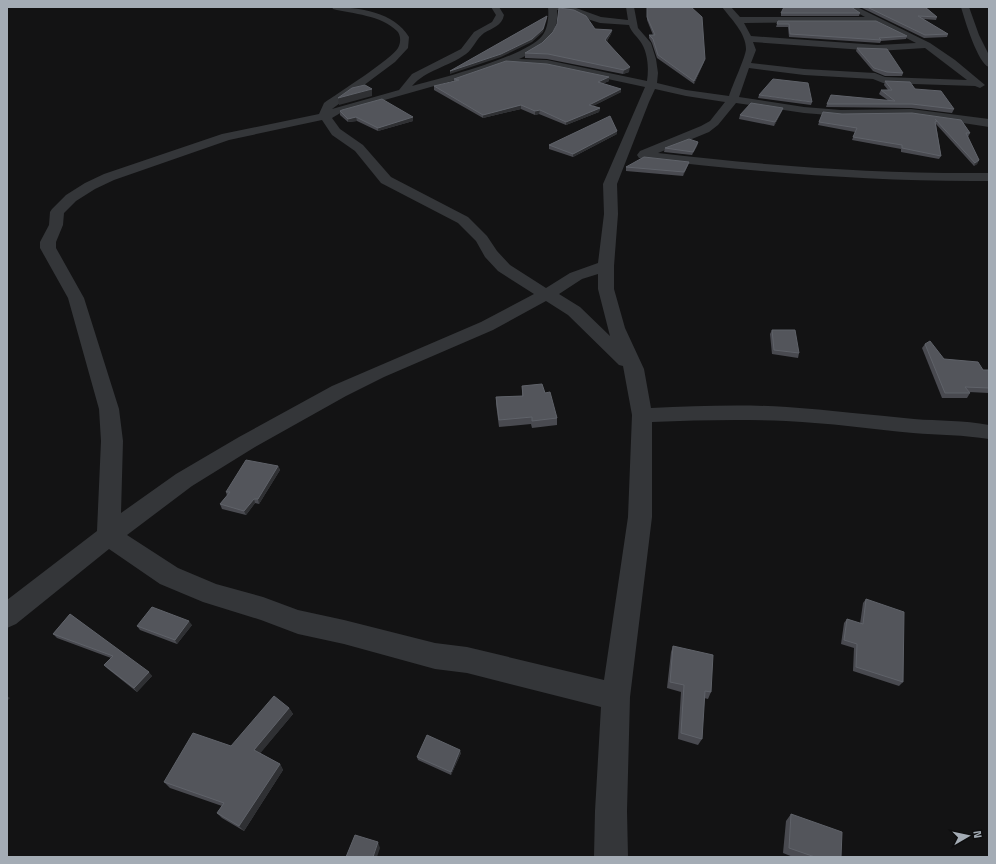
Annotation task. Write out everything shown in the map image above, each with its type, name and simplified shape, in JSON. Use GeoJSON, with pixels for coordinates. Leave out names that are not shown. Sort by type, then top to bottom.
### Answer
{"type":"FeatureCollection","features":[{"type":"Feature","properties":{"kind":"street"},"geometry":{"type":"LineString","coordinates":[[336,7],[393,23],[403,31],[406,39],[405,45],[392,60],[328,105],[325,109],[326,116],[336,132],[359,148],[386,180],[463,220],[482,239],[491,254],[504,268],[574,311],[634,369]]}},
{"type":"Feature","properties":{"kind":"street"},"geometry":{"type":"LineString","coordinates":[[402,92],[408,83],[417,75],[464,51],[479,33],[497,22],[500,15],[495,7]]}},
{"type":"Feature","properties":{"kind":"street"},"geometry":{"type":"LineString","coordinates":[[109,535],[112,440],[109,409],[76,298],[48,248],[48,242],[56,225],[57,212],[71,198],[90,186],[177,153],[232,136],[326,116],[338,110],[460,77],[503,61],[529,50],[547,37],[554,17],[552,7],[576,10],[584,16],[600,20],[629,14],[633,27],[645,42],[653,66],[654,76],[652,86],[643,102],[610,184],[611,214],[606,266],[606,289],[616,328],[634,369],[642,415],[640,517],[616,697],[611,812],[611,857]]}},
{"type":"Feature","properties":{"kind":"street"},"geometry":{"type":"LineString","coordinates":[[619,164],[705,129],[714,123],[733,100],[751,50],[748,39],[738,20],[726,7]]}},
{"type":"Feature","properties":{"kind":"street"},"geometry":{"type":"LineString","coordinates":[[851,7],[874,20],[927,44],[989,92]]}},
{"type":"Feature","properties":{"kind":"street"},"geometry":{"type":"LineString","coordinates":[[965,7],[974,35],[989,64]]}},
{"type":"Feature","properties":{"kind":"street"},"geometry":{"type":"LineString","coordinates":[[738,20],[874,20]]}},
{"type":"Feature","properties":{"kind":"street"},"geometry":{"type":"LineString","coordinates":[[748,39],[878,48],[927,44]]}},
{"type":"Feature","properties":{"kind":"street"},"geometry":{"type":"LineString","coordinates":[[503,61],[525,61],[547,64],[652,86],[733,100],[822,112],[854,114],[911,112],[989,123]]}},
{"type":"Feature","properties":{"kind":"street"},"geometry":{"type":"LineString","coordinates":[[745,65],[804,72],[875,76],[884,80],[977,83]]}},
{"type":"Feature","properties":{"kind":"street"},"geometry":{"type":"LineString","coordinates":[[643,155],[768,169],[833,174],[925,178],[989,177]]}},
{"type":"Feature","properties":{"kind":"street"},"geometry":{"type":"LineString","coordinates":[[7,616],[109,535],[184,480],[300,412],[377,372],[443,346],[487,326],[546,295],[576,276],[606,266]]}},
{"type":"Feature","properties":{"kind":"street"},"geometry":{"type":"LineString","coordinates":[[642,415],[698,413],[785,414],[855,419],[914,426],[968,428],[989,432]]}},
{"type":"Feature","properties":{"kind":"street"},"geometry":{"type":"LineString","coordinates":[[109,535],[136,555],[169,576],[212,594],[263,609],[298,622],[344,632],[435,656],[467,660],[616,697]]}},
{"type":"Feature","properties":{"kind":"building"},"geometry":{"type":"Polygon","coordinates":[[[647,7],[691,7],[702,17],[705,59],[694,81],[658,55],[653,39],[649,35],[655,35],[647,17],[647,7]]]}},
{"type":"Feature","properties":{"kind":"building"},"geometry":{"type":"Polygon","coordinates":[[[784,7],[851,7],[860,13],[781,13],[784,7]]]}},
{"type":"Feature","properties":{"kind":"building"},"geometry":{"type":"Polygon","coordinates":[[[867,7],[925,7],[937,17],[918,16],[948,34],[925,35],[867,7]]]}},
{"type":"Feature","properties":{"kind":"building"},"geometry":{"type":"Polygon","coordinates":[[[559,8],[574,10],[586,16],[595,29],[612,30],[605,40],[630,67],[624,70],[548,54],[525,53],[542,43],[553,32],[557,24],[559,8]]]}},
{"type":"Feature","properties":{"kind":"building"},"geometry":{"type":"Polygon","coordinates":[[[547,16],[543,29],[532,39],[501,54],[450,71],[547,16]]]}},
{"type":"Feature","properties":{"kind":"building"},"geometry":{"type":"Polygon","coordinates":[[[778,21],[876,21],[907,36],[879,38],[881,40],[790,34],[789,24],[777,24],[778,21]]]}},
{"type":"Feature","properties":{"kind":"building"},"geometry":{"type":"Polygon","coordinates":[[[857,48],[887,49],[903,73],[887,72],[874,68],[857,48]]]}},
{"type":"Feature","properties":{"kind":"building"},"geometry":{"type":"Polygon","coordinates":[[[506,61],[547,64],[609,77],[598,82],[621,89],[589,105],[600,108],[566,122],[540,110],[535,111],[521,105],[483,115],[434,86],[459,80],[454,79],[506,61]]]}},
{"type":"Feature","properties":{"kind":"building"},"geometry":{"type":"Polygon","coordinates":[[[773,79],[808,83],[812,102],[759,95],[773,79]]]}},
{"type":"Feature","properties":{"kind":"building"},"geometry":{"type":"Polygon","coordinates":[[[885,81],[910,82],[915,89],[941,91],[954,109],[912,104],[827,104],[831,95],[895,101],[881,90],[892,90],[885,81]]]}},
{"type":"Feature","properties":{"kind":"building"},"geometry":{"type":"Polygon","coordinates":[[[365,85],[372,89],[338,98],[352,88],[365,85]]]}},
{"type":"Feature","properties":{"kind":"building"},"geometry":{"type":"Polygon","coordinates":[[[382,99],[413,117],[378,128],[356,117],[348,119],[340,111],[342,110],[382,99]]]}},
{"type":"Feature","properties":{"kind":"building"},"geometry":{"type":"Polygon","coordinates":[[[751,103],[783,108],[775,122],[740,115],[751,103]]]}},
{"type":"Feature","properties":{"kind":"building"},"geometry":{"type":"Polygon","coordinates":[[[823,112],[842,114],[912,113],[961,120],[970,133],[966,133],[979,160],[975,163],[937,121],[935,122],[941,156],[902,148],[902,145],[853,137],[857,128],[819,122],[823,112]]]}},
{"type":"Feature","properties":{"kind":"building"},"geometry":{"type":"Polygon","coordinates":[[[610,116],[617,131],[573,154],[549,145],[610,116]]]}},
{"type":"Feature","properties":{"kind":"building"},"geometry":{"type":"Polygon","coordinates":[[[689,139],[698,142],[693,152],[665,148],[689,139]]]}},
{"type":"Feature","properties":{"kind":"building"},"geometry":{"type":"Polygon","coordinates":[[[644,157],[689,162],[684,172],[626,167],[644,157]]]}},
{"type":"Feature","properties":{"kind":"building"},"geometry":{"type":"Polygon","coordinates":[[[772,330],[795,330],[799,353],[774,350],[772,330]]]}},
{"type":"Feature","properties":{"kind":"building"},"geometry":{"type":"Polygon","coordinates":[[[930,341],[944,359],[978,362],[983,370],[989,370],[989,388],[965,387],[970,393],[945,393],[925,344],[930,341]]]}},
{"type":"Feature","properties":{"kind":"building"},"geometry":{"type":"Polygon","coordinates":[[[542,384],[545,393],[550,392],[557,418],[532,421],[532,417],[499,420],[496,397],[523,396],[522,386],[542,384]]]}},
{"type":"Feature","properties":{"kind":"building"},"geometry":{"type":"Polygon","coordinates":[[[246,460],[278,466],[258,499],[254,499],[244,511],[220,504],[230,492],[226,492],[246,460]]]}},
{"type":"Feature","properties":{"kind":"building"},"geometry":{"type":"Polygon","coordinates":[[[866,599],[904,612],[903,682],[856,667],[857,644],[844,640],[847,619],[863,624],[866,599]]]}},
{"type":"Feature","properties":{"kind":"building"},"geometry":{"type":"Polygon","coordinates":[[[152,607],[189,621],[175,640],[137,626],[152,607]]]}},
{"type":"Feature","properties":{"kind":"building"},"geometry":{"type":"Polygon","coordinates":[[[70,614],[149,672],[134,688],[104,665],[113,656],[53,634],[70,614]]]}},
{"type":"Feature","properties":{"kind":"building"},"geometry":{"type":"Polygon","coordinates":[[[673,646],[713,655],[711,692],[705,691],[702,739],[681,733],[684,685],[670,682],[673,646]]]}},
{"type":"Feature","properties":{"kind":"building"},"geometry":{"type":"Polygon","coordinates":[[[274,696],[289,708],[254,750],[280,764],[239,826],[217,813],[224,803],[164,782],[193,733],[231,746],[274,696]]]}},
{"type":"Feature","properties":{"kind":"building"},"geometry":{"type":"Polygon","coordinates":[[[427,735],[460,750],[451,772],[417,757],[427,735]]]}},
{"type":"Feature","properties":{"kind":"building"},"geometry":{"type":"Polygon","coordinates":[[[791,814],[842,832],[841,857],[815,857],[789,848],[791,814]]]}},
{"type":"Feature","properties":{"kind":"building"},"geometry":{"type":"Polygon","coordinates":[[[355,835],[378,842],[373,857],[346,857],[355,835]]]}}]}
